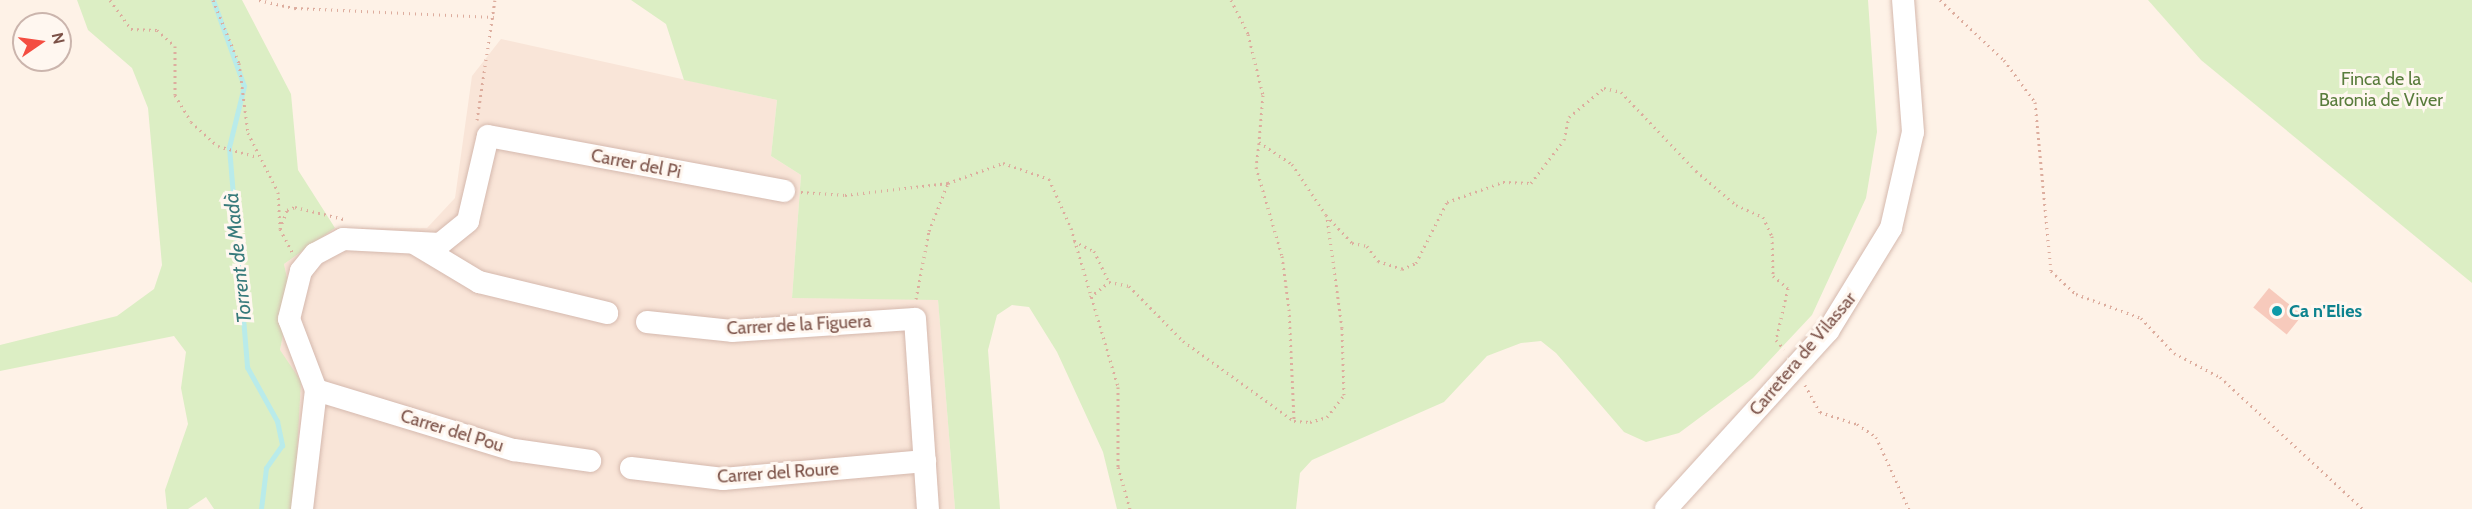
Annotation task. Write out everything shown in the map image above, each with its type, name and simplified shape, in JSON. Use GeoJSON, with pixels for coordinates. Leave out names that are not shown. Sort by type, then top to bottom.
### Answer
{"type":"FeatureCollection","features":[{"type":"Feature","properties":{"kind":"street","name":"Carretera de Vilassar"},"geometry":{"type":"LineString","coordinates":[[1666,509],[1798,364],[1874,264],[1903,193],[1913,132],[1903,0]]}},
{"type":"Feature","properties":{"kind":"street","name":"Carrer del Pi"},"geometry":{"type":"LineString","coordinates":[[482,131],[784,191]]}},
{"type":"Feature","properties":{"kind":"street"},"geometry":{"type":"LineString","coordinates":[[302,509],[316,390],[289,319],[301,271],[315,254],[343,239],[440,244],[468,221],[482,131]]}},
{"type":"Feature","properties":{"kind":"street"},"geometry":{"type":"LineString","coordinates":[[414,243],[479,282],[607,313]]}},
{"type":"Feature","properties":{"kind":"street"},"geometry":{"type":"LineString","coordinates":[[915,319],[928,509]]}},
{"type":"Feature","properties":{"kind":"street","name":"Carrer de la Figuera"},"geometry":{"type":"LineString","coordinates":[[647,322],[732,331],[915,319]]}},
{"type":"Feature","properties":{"kind":"street","name":"Carrer del Pou"},"geometry":{"type":"LineString","coordinates":[[316,390],[514,450],[590,461]]}},
{"type":"Feature","properties":{"kind":"street","name":"Carrer del Roure"},"geometry":{"type":"LineString","coordinates":[[631,468],[723,479],[925,461]]}},
{"type":"Feature","properties":{"kind":"path"},"geometry":{"type":"LineString","coordinates":[[110,0],[131,29],[157,30],[174,46],[175,95],[191,122],[218,146],[259,158]]}},
{"type":"Feature","properties":{"kind":"path"},"geometry":{"type":"LineString","coordinates":[[213,0],[239,63],[248,134],[278,192],[280,230],[301,271]]}},
{"type":"Feature","properties":{"kind":"path"},"geometry":{"type":"LineString","coordinates":[[259,0],[295,8],[494,17]]}},
{"type":"Feature","properties":{"kind":"path"},"geometry":{"type":"LineString","coordinates":[[482,131],[495,0]]}},
{"type":"Feature","properties":{"kind":"path"},"geometry":{"type":"LineString","coordinates":[[1231,0],[1248,34],[1263,95],[1256,167],[1282,256],[1289,309],[1294,422]]}},
{"type":"Feature","properties":{"kind":"path"},"geometry":{"type":"LineString","coordinates":[[1940,0],[2004,60],[2035,102],[2051,271],[2076,294],[2142,318],[2174,353],[2220,377],[2363,509]]}},
{"type":"Feature","properties":{"kind":"path"},"geometry":{"type":"LineString","coordinates":[[1259,142],[1292,164],[1326,215],[1352,243],[1368,246],[1378,261],[1402,269],[1416,263],[1448,202],[1503,182],[1531,183],[1564,140],[1569,117],[1604,88],[1621,92],[1696,171],[1736,205],[1763,217],[1772,236],[1773,276],[1788,288],[1776,340],[1798,364],[1820,412],[1857,424],[1876,437],[1908,509]]}},
{"type":"Feature","properties":{"kind":"path"},"geometry":{"type":"LineString","coordinates":[[784,191],[845,195],[948,183],[1003,163],[1049,179],[1074,242],[1118,387],[1118,467],[1130,509]]}},
{"type":"Feature","properties":{"kind":"path"},"geometry":{"type":"LineString","coordinates":[[915,319],[929,231],[948,183]]}},
{"type":"Feature","properties":{"kind":"path"},"geometry":{"type":"LineString","coordinates":[[280,230],[287,210],[295,207],[350,220]]}},
{"type":"Feature","properties":{"kind":"path"},"geometry":{"type":"LineString","coordinates":[[1090,298],[1109,282],[1129,285],[1183,341],[1294,422],[1327,417],[1344,395],[1342,328],[1326,215]]}},
{"type":"Feature","properties":{"kind":"path"},"geometry":{"type":"LineString","coordinates":[[1074,242],[1094,251],[1109,282]]}},
{"type":"Feature","properties":{"kind":"shaded area"},"geometry":{"type":"Polygon","coordinates":[[[501,39],[777,100],[771,156],[801,175],[792,298],[938,299],[955,509],[294,509],[280,350],[291,296],[284,264],[335,228],[427,228],[455,198],[472,76],[501,39]]]}},
{"type":"Feature","properties":{"kind":"green space"},"geometry":{"type":"Polygon","coordinates":[[[77,0],[242,0],[291,94],[298,170],[335,228],[284,264],[291,296],[280,350],[301,381],[294,509],[214,509],[206,497],[188,509],[167,509],[165,490],[188,424],[181,388],[186,352],[174,336],[0,371],[0,345],[117,316],[154,289],[162,265],[148,108],[132,68],[88,30],[77,0]]]}},
{"type":"Feature","properties":{"kind":"green space"},"geometry":{"type":"Polygon","coordinates":[[[631,0],[1868,0],[1877,132],[1866,198],[1812,315],[1753,378],[1679,433],[1646,442],[1624,432],[1556,353],[1541,341],[1521,343],[1487,356],[1444,402],[1312,460],[1300,473],[1296,509],[1117,509],[1103,452],[1057,352],[1029,307],[1012,305],[997,315],[988,350],[1000,509],[955,509],[938,300],[792,298],[801,175],[771,156],[777,100],[684,80],[666,24],[631,0]]]}},
{"type":"Feature","properties":{"kind":"green space","name":"Finca de la Baronia de Viver"},"geometry":{"type":"Polygon","coordinates":[[[2148,0],[2472,0],[2472,283],[2201,60],[2148,0]]]}},
{"type":"Feature","properties":{"kind":"building","name":"Ca n'Elies"},"geometry":{"type":"Polygon","coordinates":[[[2269,288],[2302,315],[2287,334],[2253,307],[2269,288]]]}},
{"type":"Feature","properties":{"kind":"waterway","name":"Torrent de Madà"},"geometry":{"type":"LineString","coordinates":[[213,0],[244,86],[229,147],[247,367],[277,421],[282,445],[266,468],[261,509]]}},
{"type":"Feature","properties":{"kind":"place","name":"Ca n'Elies"},"geometry":{"type":"Point","coordinates":[2277,311]}}]}
